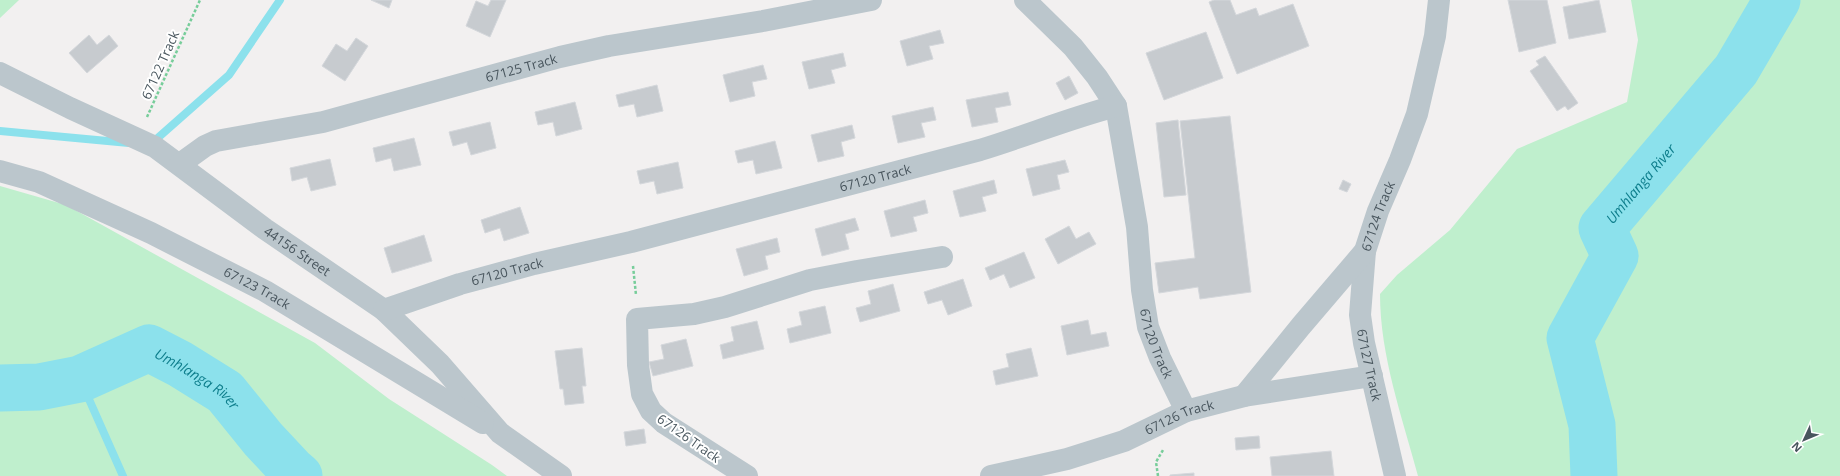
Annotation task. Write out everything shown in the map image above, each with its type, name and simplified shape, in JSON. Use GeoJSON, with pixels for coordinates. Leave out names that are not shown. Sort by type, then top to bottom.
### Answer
{"type":"FeatureCollection","features":[{"type":"Feature","properties":{"kind":"street","name":"67125 Track"},"geometry":{"type":"LineString","coordinates":[[180,164],[205,146],[216,141],[323,122],[560,57],[609,46],[770,20],[871,0]]}},
{"type":"Feature","properties":{"kind":"street","name":"67120 Track"},"geometry":{"type":"LineString","coordinates":[[1025,0],[1073,47],[1097,77],[1116,106],[1137,227],[1141,277],[1148,327],[1160,358],[1186,411]]}},
{"type":"Feature","properties":{"kind":"street","name":"67124 Track"},"geometry":{"type":"LineString","coordinates":[[1244,396],[1301,326],[1366,251],[1378,211],[1400,160],[1417,114],[1435,36],[1439,0]]}},
{"type":"Feature","properties":{"kind":"street","name":"44156 Street"},"geometry":{"type":"LineString","coordinates":[[0,73],[70,108],[155,147],[180,164],[265,229],[384,310],[440,364],[500,433],[560,476]]}},
{"type":"Feature","properties":{"kind":"street","name":"67120 Track"},"geometry":{"type":"LineString","coordinates":[[384,310],[460,284],[534,264],[631,242],[980,150],[1075,117],[1116,106]]}},
{"type":"Feature","properties":{"kind":"street","name":"67123 Track"},"geometry":{"type":"LineString","coordinates":[[0,171],[39,182],[151,233],[265,291],[500,433]]}},
{"type":"Feature","properties":{"kind":"street","name":"67127 Track"},"geometry":{"type":"LineString","coordinates":[[1366,251],[1361,287],[1360,315],[1364,343],[1395,476]]}},
{"type":"Feature","properties":{"kind":"street"},"geometry":{"type":"LineString","coordinates":[[637,319],[694,314],[725,307],[810,280],[942,257]]}},
{"type":"Feature","properties":{"kind":"street","name":"67126 Track"},"geometry":{"type":"LineString","coordinates":[[637,319],[638,365],[642,394],[651,410],[664,423],[747,476]]}},
{"type":"Feature","properties":{"kind":"street","name":"67126 Track"},"geometry":{"type":"LineString","coordinates":[[991,476],[1067,459],[1124,441],[1186,411],[1244,396],[1372,376]]}},
{"type":"Feature","properties":{"kind":"path","name":"67122 Track"},"geometry":{"type":"LineString","coordinates":[[137,138],[200,0]]}},
{"type":"Feature","properties":{"kind":"path"},"geometry":{"type":"LineString","coordinates":[[631,242],[637,319]]}},
{"type":"Feature","properties":{"kind":"green space"},"geometry":{"type":"Polygon","coordinates":[[[0,0],[19,0],[0,18],[0,0]]]}},
{"type":"Feature","properties":{"kind":"green space"},"geometry":{"type":"Polygon","coordinates":[[[1631,0],[1840,0],[1840,476],[1418,476],[1388,363],[1381,317],[1380,294],[1397,275],[1450,230],[1517,149],[1627,102],[1638,40],[1631,0]]]}},
{"type":"Feature","properties":{"kind":"green space"},"geometry":{"type":"Polygon","coordinates":[[[0,186],[66,205],[315,343],[389,399],[507,476],[0,476],[0,186]]]}},
{"type":"Feature","properties":{"kind":"building"},"geometry":{"type":"Polygon","coordinates":[[[371,0],[392,0],[389,8],[371,0]]]}},
{"type":"Feature","properties":{"kind":"building"},"geometry":{"type":"Polygon","coordinates":[[[491,0],[506,0],[490,37],[466,26],[476,1],[488,6],[491,0]]]}},
{"type":"Feature","properties":{"kind":"building"},"geometry":{"type":"Polygon","coordinates":[[[1214,0],[1230,0],[1236,15],[1256,8],[1259,16],[1293,4],[1309,46],[1237,74],[1209,2],[1214,0]]]}},
{"type":"Feature","properties":{"kind":"building"},"geometry":{"type":"Polygon","coordinates":[[[1508,0],[1547,0],[1556,43],[1519,52],[1508,0]]]}},
{"type":"Feature","properties":{"kind":"building"},"geometry":{"type":"Polygon","coordinates":[[[1599,0],[1606,32],[1569,39],[1563,7],[1599,0]]]}},
{"type":"Feature","properties":{"kind":"building"},"geometry":{"type":"Polygon","coordinates":[[[940,30],[944,43],[929,46],[933,59],[907,66],[900,41],[940,30]]]}},
{"type":"Feature","properties":{"kind":"building"},"geometry":{"type":"Polygon","coordinates":[[[1206,32],[1223,78],[1164,100],[1146,53],[1206,32]]]}},
{"type":"Feature","properties":{"kind":"building"},"geometry":{"type":"Polygon","coordinates":[[[89,35],[97,45],[109,35],[118,46],[87,73],[69,53],[89,35]]]}},
{"type":"Feature","properties":{"kind":"building"},"geometry":{"type":"Polygon","coordinates":[[[356,38],[368,46],[345,81],[322,66],[336,44],[347,51],[356,38]]]}},
{"type":"Feature","properties":{"kind":"building"},"geometry":{"type":"Polygon","coordinates":[[[843,53],[846,66],[831,70],[835,83],[809,89],[802,62],[843,53]]]}},
{"type":"Feature","properties":{"kind":"building"},"geometry":{"type":"Polygon","coordinates":[[[1545,56],[1578,103],[1568,110],[1565,106],[1557,111],[1530,71],[1539,65],[1536,61],[1545,56]]]}},
{"type":"Feature","properties":{"kind":"building"},"geometry":{"type":"Polygon","coordinates":[[[763,65],[767,79],[752,82],[755,96],[730,102],[723,75],[763,65]]]}},
{"type":"Feature","properties":{"kind":"building"},"geometry":{"type":"Polygon","coordinates":[[[1069,76],[1078,93],[1065,100],[1056,83],[1069,76]]]}},
{"type":"Feature","properties":{"kind":"building"},"geometry":{"type":"Polygon","coordinates":[[[657,85],[663,111],[637,117],[634,104],[619,107],[616,95],[657,85]]]}},
{"type":"Feature","properties":{"kind":"building"},"geometry":{"type":"Polygon","coordinates":[[[1008,92],[1011,105],[995,108],[998,122],[972,127],[966,100],[1008,92]]]}},
{"type":"Feature","properties":{"kind":"building"},"geometry":{"type":"Polygon","coordinates":[[[575,102],[582,129],[556,136],[553,122],[538,125],[535,112],[575,102]]]}},
{"type":"Feature","properties":{"kind":"building"},"geometry":{"type":"Polygon","coordinates":[[[933,107],[936,120],[921,123],[925,137],[898,143],[892,116],[933,107]]]}},
{"type":"Feature","properties":{"kind":"building"},"geometry":{"type":"Polygon","coordinates":[[[1230,116],[1251,292],[1200,299],[1198,287],[1159,293],[1155,263],[1195,258],[1180,121],[1230,116]]]}},
{"type":"Feature","properties":{"kind":"building"},"geometry":{"type":"Polygon","coordinates":[[[1178,120],[1186,195],[1164,197],[1156,123],[1178,120]]]}},
{"type":"Feature","properties":{"kind":"building"},"geometry":{"type":"Polygon","coordinates":[[[490,122],[496,148],[471,155],[467,142],[453,146],[449,132],[490,122]]]}},
{"type":"Feature","properties":{"kind":"building"},"geometry":{"type":"Polygon","coordinates":[[[852,125],[855,138],[841,142],[844,156],[818,162],[811,135],[852,125]]]}},
{"type":"Feature","properties":{"kind":"building"},"geometry":{"type":"Polygon","coordinates":[[[414,138],[421,165],[394,171],[391,158],[376,162],[373,148],[414,138]]]}},
{"type":"Feature","properties":{"kind":"building"},"geometry":{"type":"Polygon","coordinates":[[[775,141],[782,168],[756,174],[753,160],[738,163],[735,151],[775,141]]]}},
{"type":"Feature","properties":{"kind":"building"},"geometry":{"type":"Polygon","coordinates":[[[330,159],[336,185],[311,191],[307,177],[292,181],[290,168],[330,159]]]}},
{"type":"Feature","properties":{"kind":"building"},"geometry":{"type":"Polygon","coordinates":[[[1065,160],[1069,172],[1057,175],[1060,189],[1033,196],[1026,169],[1065,160]]]}},
{"type":"Feature","properties":{"kind":"building"},"geometry":{"type":"Polygon","coordinates":[[[678,162],[683,188],[657,194],[654,181],[640,184],[637,171],[678,162]]]}},
{"type":"Feature","properties":{"kind":"building"},"geometry":{"type":"Polygon","coordinates":[[[994,180],[997,193],[982,197],[986,211],[960,217],[953,191],[994,180]]]}},
{"type":"Feature","properties":{"kind":"building"},"geometry":{"type":"Polygon","coordinates":[[[1343,180],[1351,184],[1347,192],[1339,189],[1343,180]]]}},
{"type":"Feature","properties":{"kind":"building"},"geometry":{"type":"Polygon","coordinates":[[[925,200],[928,213],[913,217],[917,231],[891,237],[884,211],[925,200]]]}},
{"type":"Feature","properties":{"kind":"building"},"geometry":{"type":"Polygon","coordinates":[[[520,207],[529,233],[504,241],[500,228],[485,233],[481,220],[520,207]]]}},
{"type":"Feature","properties":{"kind":"building"},"geometry":{"type":"Polygon","coordinates":[[[855,218],[859,230],[845,234],[849,249],[822,256],[815,229],[855,218]]]}},
{"type":"Feature","properties":{"kind":"building"},"geometry":{"type":"Polygon","coordinates":[[[1069,226],[1076,239],[1089,232],[1096,244],[1058,264],[1045,239],[1069,226]]]}},
{"type":"Feature","properties":{"kind":"building"},"geometry":{"type":"Polygon","coordinates":[[[424,235],[432,261],[392,273],[384,248],[424,235]]]}},
{"type":"Feature","properties":{"kind":"building"},"geometry":{"type":"Polygon","coordinates":[[[777,238],[780,252],[765,256],[768,269],[744,276],[736,249],[777,238]]]}},
{"type":"Feature","properties":{"kind":"building"},"geometry":{"type":"Polygon","coordinates":[[[1024,252],[1035,278],[1010,288],[1004,274],[990,280],[985,268],[1024,252]]]}},
{"type":"Feature","properties":{"kind":"building"},"geometry":{"type":"Polygon","coordinates":[[[963,279],[972,306],[948,315],[942,300],[928,304],[924,292],[963,279]]]}},
{"type":"Feature","properties":{"kind":"building"},"geometry":{"type":"Polygon","coordinates":[[[893,284],[900,311],[860,322],[856,308],[871,304],[868,291],[893,284]]]}},
{"type":"Feature","properties":{"kind":"building"},"geometry":{"type":"Polygon","coordinates":[[[825,306],[831,333],[790,343],[787,329],[802,325],[799,312],[825,306]]]}},
{"type":"Feature","properties":{"kind":"building"},"geometry":{"type":"Polygon","coordinates":[[[1088,320],[1091,335],[1106,332],[1109,346],[1067,355],[1061,326],[1088,320]]]}},
{"type":"Feature","properties":{"kind":"building"},"geometry":{"type":"Polygon","coordinates":[[[757,321],[764,349],[723,359],[720,345],[734,341],[731,327],[757,321]]]}},
{"type":"Feature","properties":{"kind":"building"},"geometry":{"type":"Polygon","coordinates":[[[686,339],[693,366],[653,376],[649,362],[664,359],[661,345],[686,339]]]}},
{"type":"Feature","properties":{"kind":"building"},"geometry":{"type":"Polygon","coordinates":[[[582,348],[586,386],[582,386],[584,403],[565,405],[563,389],[560,389],[555,351],[582,348]]]}},
{"type":"Feature","properties":{"kind":"building"},"geometry":{"type":"Polygon","coordinates":[[[1031,348],[1038,376],[996,385],[993,371],[1009,367],[1006,354],[1031,348]]]}},
{"type":"Feature","properties":{"kind":"building"},"geometry":{"type":"Polygon","coordinates":[[[644,429],[646,443],[626,446],[624,432],[644,429]]]}},
{"type":"Feature","properties":{"kind":"building"},"geometry":{"type":"Polygon","coordinates":[[[1259,436],[1260,448],[1236,450],[1235,438],[1259,436]]]}},
{"type":"Feature","properties":{"kind":"building"},"geometry":{"type":"Polygon","coordinates":[[[1331,451],[1334,476],[1272,476],[1270,457],[1331,451]]]}},
{"type":"Feature","properties":{"kind":"building"},"geometry":{"type":"Polygon","coordinates":[[[1194,473],[1194,476],[1170,476],[1170,475],[1194,473]]]}},
{"type":"Feature","properties":{"kind":"waterway"},"geometry":{"type":"LineString","coordinates":[[152,143],[229,75],[280,0]]}},
{"type":"Feature","properties":{"kind":"waterway","name":"Umhlanga River"},"geometry":{"type":"LineString","coordinates":[[1594,476],[1592,425],[1570,338],[1615,256],[1602,228],[1736,70],[1777,0]]}},
{"type":"Feature","properties":{"kind":"waterway"},"geometry":{"type":"LineString","coordinates":[[0,131],[129,143]]}},
{"type":"Feature","properties":{"kind":"waterway","name":"Umhlanga River"},"geometry":{"type":"LineString","coordinates":[[0,388],[39,387],[80,379],[149,348],[180,364],[225,392],[263,439],[299,476]]}},
{"type":"Feature","properties":{"kind":"waterway"},"geometry":{"type":"LineString","coordinates":[[80,379],[123,476]]}}]}
